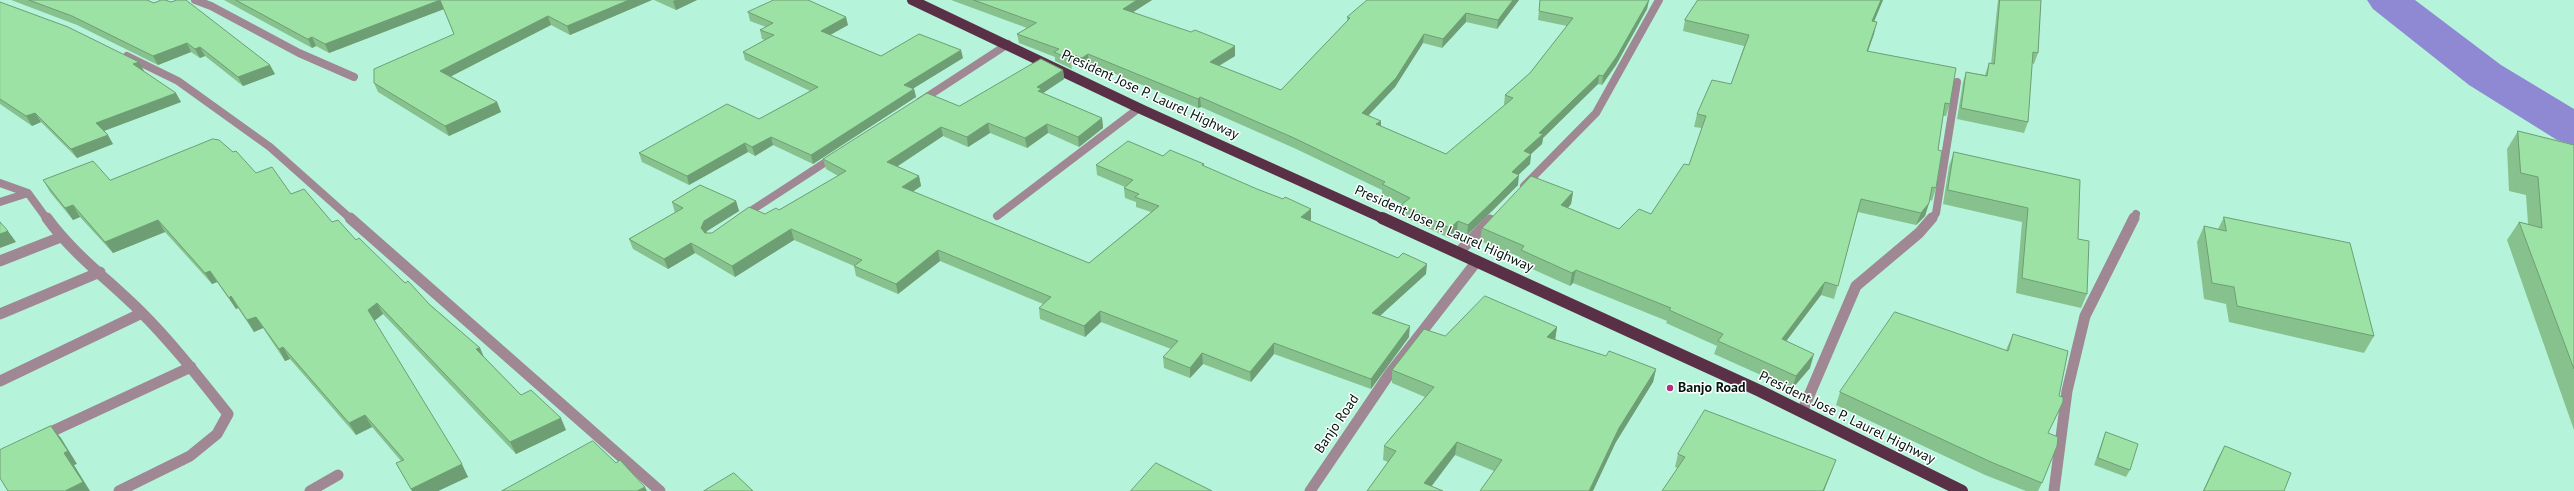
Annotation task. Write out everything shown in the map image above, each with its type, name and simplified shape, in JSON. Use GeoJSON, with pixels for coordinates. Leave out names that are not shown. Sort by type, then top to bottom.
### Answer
{"type":"FeatureCollection","features":[{"type":"Feature","properties":{"kind":"highway","name":"President Jose P. Laurel Highway"},"geometry":{"type":"LineString","coordinates":[[912,0],[1008,44],[1140,108],[1478,260],[1802,412],[1962,491]]}},
{"type":"Feature","properties":{"kind":"street"},"geometry":{"type":"LineString","coordinates":[[195,0],[211,6],[299,53],[354,77]]}},
{"type":"Feature","properties":{"kind":"street"},"geometry":{"type":"LineString","coordinates":[[1519,191],[1596,113],[1659,0]]}},
{"type":"Feature","properties":{"kind":"street"},"geometry":{"type":"LineString","coordinates":[[909,108],[1008,44]]}},
{"type":"Feature","properties":{"kind":"street"},"geometry":{"type":"LineString","coordinates":[[116,51],[178,81],[270,147],[660,491]]}},
{"type":"Feature","properties":{"kind":"street"},"geometry":{"type":"LineString","coordinates":[[1802,412],[1856,286],[1868,273],[1928,226],[1936,213],[1957,82]]}},
{"type":"Feature","properties":{"kind":"street"},"geometry":{"type":"LineString","coordinates":[[997,216],[1140,108]]}},
{"type":"Feature","properties":{"kind":"street"},"geometry":{"type":"LineString","coordinates":[[737,220],[843,151]]}},
{"type":"Feature","properties":{"kind":"street"},"geometry":{"type":"LineString","coordinates":[[0,183],[28,193],[61,237],[142,313],[191,367],[228,414],[217,434],[190,456],[119,491]]}},
{"type":"Feature","properties":{"kind":"street"},"geometry":{"type":"LineString","coordinates":[[0,202],[28,193]]}},
{"type":"Feature","properties":{"kind":"street"},"geometry":{"type":"LineString","coordinates":[[1459,252],[1497,213]]}},
{"type":"Feature","properties":{"kind":"street"},"geometry":{"type":"LineString","coordinates":[[2054,491],[2067,391],[2086,316],[2136,214]]}},
{"type":"Feature","properties":{"kind":"street"},"geometry":{"type":"LineString","coordinates":[[0,261],[61,237]]}},
{"type":"Feature","properties":{"kind":"street","name":"Banjo Road"},"geometry":{"type":"LineString","coordinates":[[1310,491],[1390,373],[1478,260]]}},
{"type":"Feature","properties":{"kind":"street"},"geometry":{"type":"LineString","coordinates":[[0,314],[100,272]]}},
{"type":"Feature","properties":{"kind":"street"},"geometry":{"type":"LineString","coordinates":[[0,381],[142,313]]}},
{"type":"Feature","properties":{"kind":"street"},"geometry":{"type":"LineString","coordinates":[[28,442],[191,367]]}},
{"type":"Feature","properties":{"kind":"street"},"geometry":{"type":"LineString","coordinates":[[310,491],[338,475]]}},
{"type":"Feature","properties":{"kind":"building"},"geometry":{"type":"Polygon","coordinates":[[[29,0],[147,0],[154,3],[161,0],[171,2],[186,0],[270,65],[238,77],[200,47],[195,49],[187,43],[153,56],[72,16],[29,0]]]}},
{"type":"Feature","properties":{"kind":"building"},"geometry":{"type":"Polygon","coordinates":[[[236,0],[440,0],[325,44],[312,37],[308,39],[236,0]]]}},
{"type":"Feature","properties":{"kind":"building"},"geometry":{"type":"Polygon","coordinates":[[[440,0],[629,0],[567,26],[548,16],[440,71],[497,102],[445,126],[374,83],[374,69],[454,34],[440,0]]]}},
{"type":"Feature","properties":{"kind":"building"},"geometry":{"type":"Polygon","coordinates":[[[774,0],[808,0],[846,17],[821,31],[881,56],[919,34],[961,50],[904,85],[914,89],[811,155],[771,137],[752,147],[745,143],[687,176],[639,153],[727,104],[759,119],[818,87],[743,52],[774,35],[760,30],[773,23],[748,12],[774,0]]]}},
{"type":"Feature","properties":{"kind":"building"},"geometry":{"type":"Polygon","coordinates":[[[974,0],[1137,0],[1123,9],[1191,32],[1195,30],[1235,46],[1210,62],[1281,90],[1350,18],[1347,17],[1367,0],[1513,0],[1498,20],[1466,13],[1443,39],[1424,34],[1396,78],[1362,113],[1381,121],[1376,124],[1446,154],[1513,98],[1505,95],[1530,73],[1573,18],[1539,11],[1540,0],[1649,0],[1617,56],[1603,76],[1599,75],[1539,133],[1543,134],[1524,151],[1531,154],[1512,172],[1519,175],[1468,225],[1458,221],[1450,228],[1401,205],[1410,198],[1382,184],[1385,182],[1294,138],[1200,97],[1198,99],[1088,54],[1082,58],[1066,52],[1071,60],[1054,52],[1059,49],[1017,34],[1036,23],[974,0]]]}},
{"type":"Feature","properties":{"kind":"building"},"geometry":{"type":"Polygon","coordinates":[[[1698,0],[1881,0],[1872,21],[1877,22],[1867,51],[1956,68],[1950,104],[1945,103],[1938,150],[1942,151],[1936,188],[1932,187],[1929,203],[1921,213],[1861,199],[1838,286],[1825,282],[1782,339],[1814,354],[1796,376],[1718,341],[1723,334],[1669,310],[1671,308],[1576,270],[1572,273],[1521,250],[1524,246],[1482,228],[1531,176],[1573,192],[1561,205],[1619,229],[1639,209],[1651,214],[1684,164],[1689,165],[1706,116],[1697,114],[1712,80],[1731,84],[1749,35],[1685,20],[1698,0]]]}},
{"type":"Feature","properties":{"kind":"building"},"geometry":{"type":"Polygon","coordinates":[[[2000,0],[2041,0],[2038,53],[2033,52],[2028,122],[1961,108],[1966,72],[1987,76],[1989,63],[1994,64],[2000,0]]]}},
{"type":"Feature","properties":{"kind":"building"},"geometry":{"type":"Polygon","coordinates":[[[0,2],[68,27],[139,62],[133,64],[176,93],[96,123],[108,135],[71,149],[35,113],[26,116],[0,99],[0,2]]]}},
{"type":"Feature","properties":{"kind":"building"},"geometry":{"type":"Polygon","coordinates":[[[1041,59],[1063,70],[1037,87],[1042,89],[1038,91],[1102,118],[1078,137],[1047,124],[1025,138],[988,123],[967,137],[941,127],[887,162],[919,176],[902,187],[1089,263],[1159,206],[1135,197],[1139,194],[1124,188],[1133,180],[1096,165],[1128,141],[1163,156],[1170,150],[1257,189],[1283,199],[1285,197],[1311,209],[1301,217],[1398,258],[1403,253],[1427,264],[1372,313],[1410,326],[1371,379],[1274,343],[1250,372],[1202,353],[1190,368],[1163,357],[1178,341],[1100,311],[1084,326],[1039,308],[1051,297],[938,250],[896,284],[854,266],[862,260],[791,229],[732,266],[691,243],[664,259],[629,239],[683,208],[672,202],[700,185],[736,201],[704,221],[701,228],[705,233],[712,233],[749,207],[765,214],[776,208],[779,210],[846,171],[823,159],[927,93],[959,106],[1041,59]]]}},
{"type":"Feature","properties":{"kind":"building"},"geometry":{"type":"Polygon","coordinates":[[[2518,131],[2574,145],[2574,369],[2519,222],[2542,228],[2538,177],[2521,173],[2518,131]]]}},
{"type":"Feature","properties":{"kind":"building"},"geometry":{"type":"Polygon","coordinates":[[[213,139],[219,140],[233,152],[236,151],[256,173],[272,167],[291,194],[304,189],[332,222],[338,220],[356,240],[359,238],[405,283],[408,281],[430,305],[480,348],[476,349],[521,395],[531,390],[561,418],[510,442],[377,303],[368,310],[462,464],[411,489],[396,463],[404,460],[365,415],[349,423],[283,347],[279,349],[256,317],[247,320],[231,296],[229,298],[210,271],[205,273],[158,220],[105,242],[73,205],[65,208],[43,180],[93,161],[110,180],[213,139]]]}},
{"type":"Feature","properties":{"kind":"building"},"geometry":{"type":"Polygon","coordinates":[[[1954,152],[2080,180],[2078,239],[2089,241],[2087,294],[2022,278],[2028,208],[1948,190],[1954,152]]]}},
{"type":"Feature","properties":{"kind":"building"},"geometry":{"type":"Polygon","coordinates":[[[2224,217],[2350,243],[2374,336],[2237,306],[2234,287],[2212,283],[2204,226],[2226,231],[2224,217]]]}},
{"type":"Feature","properties":{"kind":"building"},"geometry":{"type":"Polygon","coordinates":[[[0,222],[8,231],[0,234],[0,222]]]}},
{"type":"Feature","properties":{"kind":"building"},"geometry":{"type":"Polygon","coordinates":[[[1485,296],[1557,327],[1547,337],[1606,356],[1609,351],[1656,369],[1619,428],[1589,491],[1480,491],[1502,460],[1457,442],[1424,483],[1443,491],[1367,491],[1396,451],[1384,446],[1434,387],[1392,370],[1424,329],[1445,336],[1485,296]]]}},
{"type":"Feature","properties":{"kind":"building"},"geometry":{"type":"Polygon","coordinates":[[[1895,312],[2008,351],[2013,334],[2068,351],[2059,396],[2063,397],[2063,402],[2048,433],[2058,437],[2057,446],[2042,483],[1991,462],[1840,392],[1895,312]]]}},
{"type":"Feature","properties":{"kind":"building"},"geometry":{"type":"Polygon","coordinates":[[[1705,410],[1836,460],[1823,491],[1662,491],[1685,457],[1678,454],[1705,410]]]}},
{"type":"Feature","properties":{"kind":"building"},"geometry":{"type":"Polygon","coordinates":[[[51,426],[68,451],[64,453],[83,482],[65,491],[8,491],[0,478],[0,450],[51,426]]]}},
{"type":"Feature","properties":{"kind":"building"},"geometry":{"type":"Polygon","coordinates":[[[2106,432],[2138,444],[2130,470],[2098,458],[2106,432]]]}},
{"type":"Feature","properties":{"kind":"building"},"geometry":{"type":"Polygon","coordinates":[[[593,441],[616,463],[620,460],[645,487],[637,491],[502,491],[593,441]]]}},
{"type":"Feature","properties":{"kind":"building"},"geometry":{"type":"Polygon","coordinates":[[[2225,446],[2291,473],[2284,491],[2204,491],[2225,446]]]}},
{"type":"Feature","properties":{"kind":"building"},"geometry":{"type":"Polygon","coordinates":[[[1156,463],[1212,491],[1131,491],[1156,463]]]}},
{"type":"Feature","properties":{"kind":"building"},"geometry":{"type":"Polygon","coordinates":[[[734,473],[753,491],[704,491],[734,473]]]}},
{"type":"Feature","properties":{"kind":"waterway"},"geometry":{"type":"LineString","coordinates":[[2388,0],[2485,75],[2574,130]]}},
{"type":"Feature","properties":{"kind":"place","name":"Banjo Road"},"geometry":{"type":"Point","coordinates":[1670,388]}}]}
